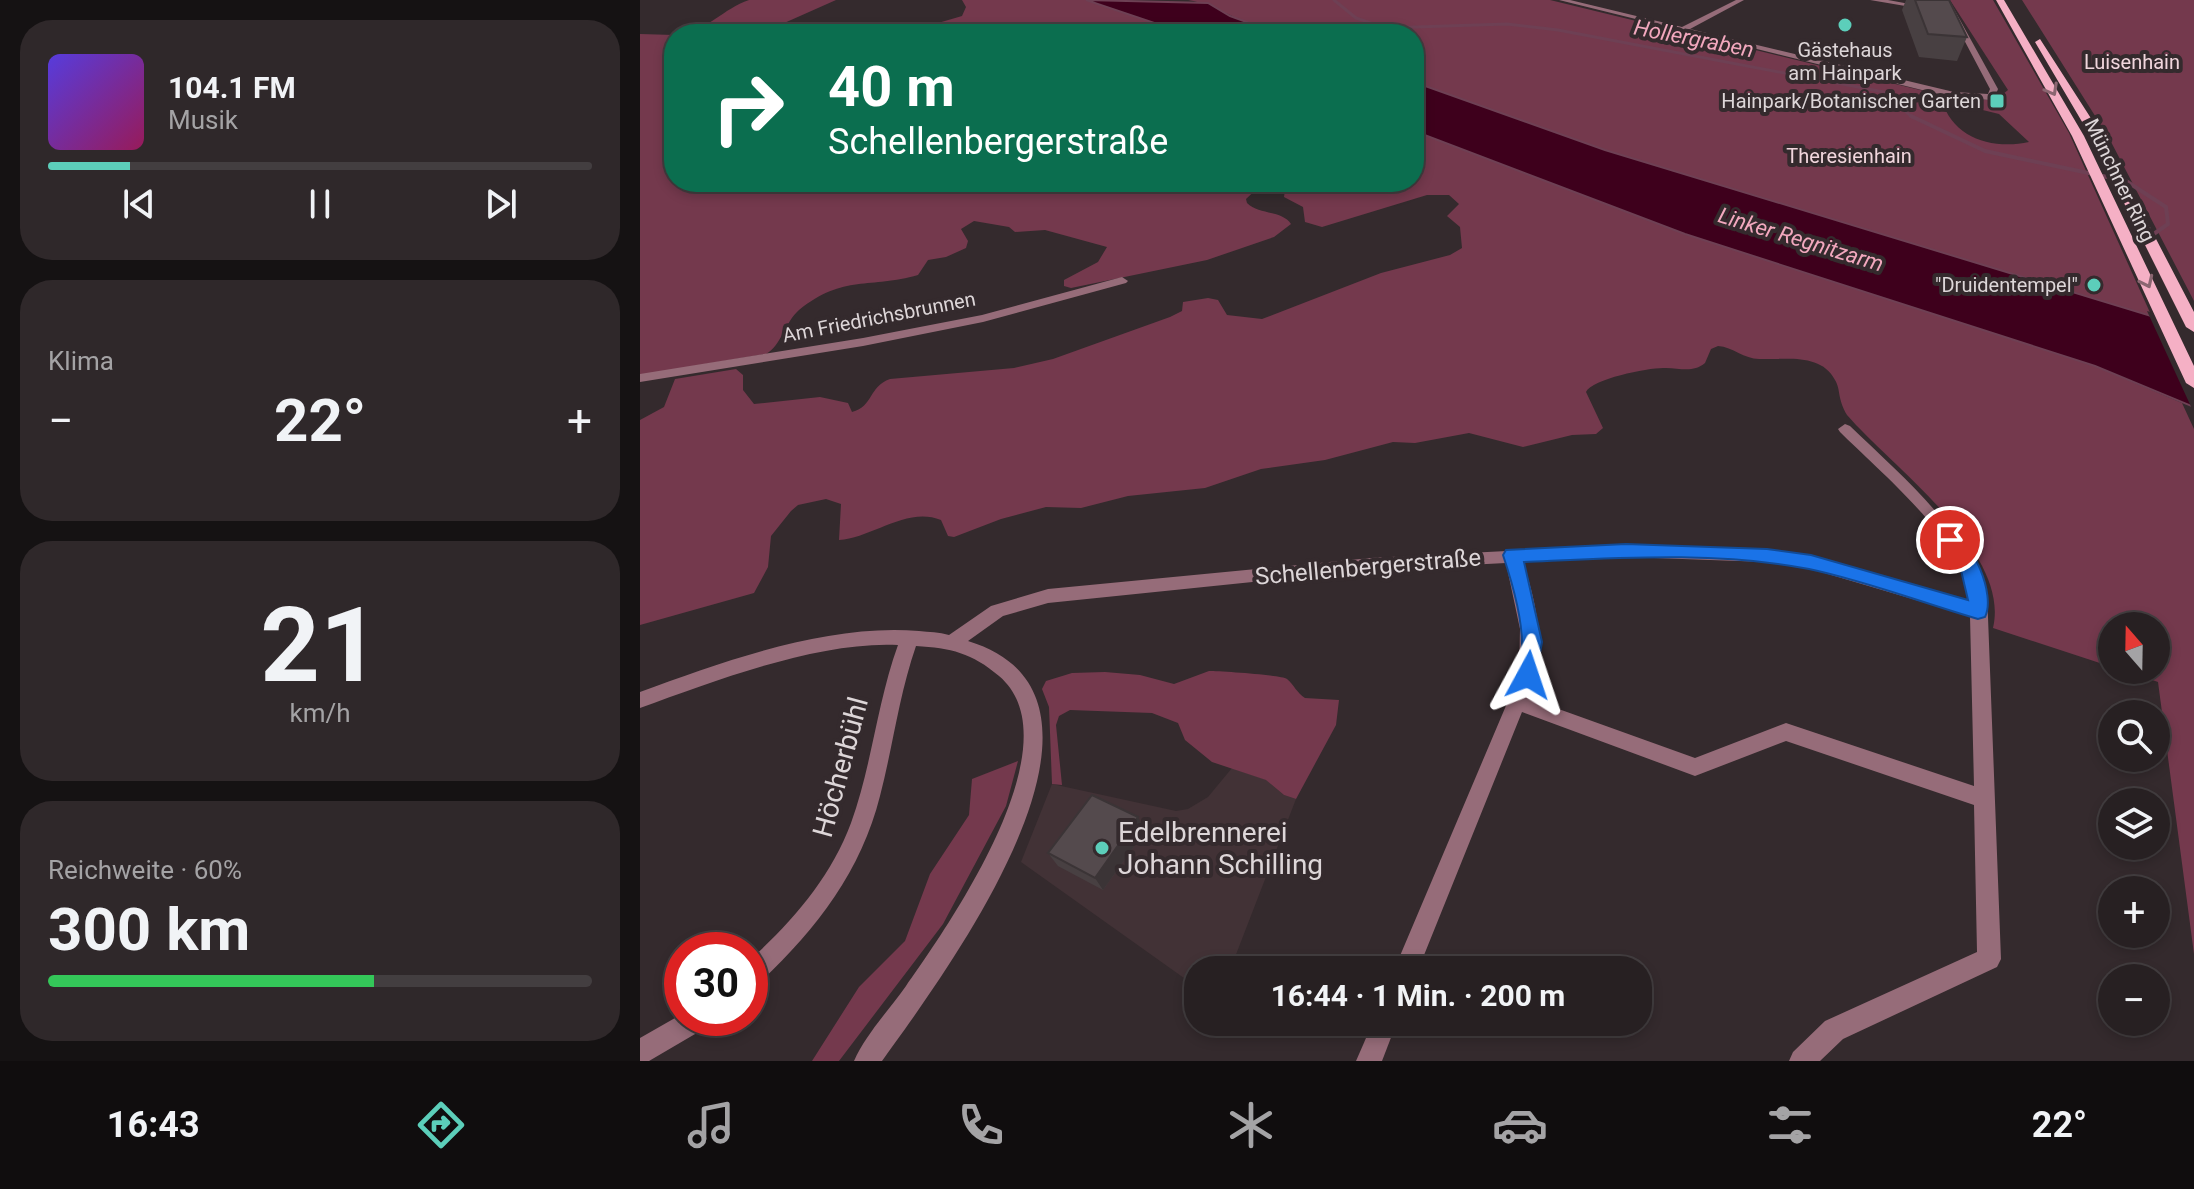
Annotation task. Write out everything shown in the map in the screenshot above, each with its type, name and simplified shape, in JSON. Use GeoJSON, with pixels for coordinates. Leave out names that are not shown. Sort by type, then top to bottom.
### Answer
{"type":"FeatureCollection","features":[{"type":"Feature","properties":{"kind":"main road","name":"Münchner Ring"},"geometry":{"type":"LineString","coordinates":[[2000,0],[2078,136],[2194,383]]}},
{"type":"Feature","properties":{"kind":"main road","name":"Münchner Ring"},"geometry":{"type":"LineString","coordinates":[[2036,35],[2097,137],[2194,327]]}},
{"type":"Feature","properties":{"kind":"street"},"geometry":{"type":"LineString","coordinates":[[1562,0],[1967,98],[1994,94],[1946,0]]}},
{"type":"Feature","properties":{"kind":"street"},"geometry":{"type":"LineString","coordinates":[[1684,29],[1741,0]]}},
{"type":"Feature","properties":{"kind":"street"},"geometry":{"type":"LineString","coordinates":[[1873,0],[1928,8]]}},
{"type":"Feature","properties":{"kind":"street"},"geometry":{"type":"LineString","coordinates":[[1941,10],[1954,11]]}},
{"type":"Feature","properties":{"kind":"street","name":"Am Friedrichsbrunnen"},"geometry":{"type":"LineString","coordinates":[[640,378],[923,330],[1122,281]]}},
{"type":"Feature","properties":{"kind":"street"},"geometry":{"type":"LineString","coordinates":[[1802,1061],[1834,1030],[1989,959],[1978,591],[1969,564],[1934,522],[1845,429]]}},
{"type":"Feature","properties":{"kind":"street","name":"Schellenbergerstraße"},"geometry":{"type":"LineString","coordinates":[[955,640],[997,611],[1048,596],[1371,564],[1626,551],[1767,556],[1811,563],[1978,611]]}},
{"type":"Feature","properties":{"kind":"street"},"geometry":{"type":"LineString","coordinates":[[1412,956],[1528,675],[1532,642],[1522,583],[1512,555]]}},
{"type":"Feature","properties":{"kind":"street"},"geometry":{"type":"LineString","coordinates":[[640,700],[718,671],[773,657],[822,646],[910,637],[955,640],[984,650],[1006,667],[1027,696],[1033,731],[1030,771],[1014,820],[976,895],[926,977],[867,1061]]}},
{"type":"Feature","properties":{"kind":"street","name":"Höcherbühl"},"geometry":{"type":"LineString","coordinates":[[768,957],[807,917],[848,854],[862,822],[895,675],[910,637]]}},
{"type":"Feature","properties":{"kind":"street"},"geometry":{"type":"LineString","coordinates":[[1517,702],[1695,767],[1786,732],[1984,799]]}},
{"type":"Feature","properties":{"kind":"street"},"geometry":{"type":"LineString","coordinates":[[640,1052],[667,1036]]}},
{"type":"Feature","properties":{"kind":"street"},"geometry":{"type":"LineString","coordinates":[[1369,1061],[1379,1036]]}},
{"type":"Feature","properties":{"kind":"shaded area"},"geometry":{"type":"Polygon","coordinates":[[[1232,768],[1267,780],[1284,795],[1296,799],[1235,956],[1184,956],[1184,978],[1021,862],[1052,784],[1176,811],[1188,809],[1208,797],[1232,768]]]}},
{"type":"Feature","properties":{"kind":"green space"},"geometry":{"type":"Polygon","coordinates":[[[749,0],[836,0],[782,24],[706,24],[749,0]]]}},
{"type":"Feature","properties":{"kind":"green space"},"geometry":{"type":"Polygon","coordinates":[[[962,0],[1086,0],[1157,24],[938,23],[962,16],[966,7],[962,0]]]}},
{"type":"Feature","properties":{"kind":"green space","name":"Theresienhain"},"geometry":{"type":"Polygon","coordinates":[[[1188,0],[1550,0],[1957,99],[1978,100],[1996,97],[2008,90],[1950,0],[1993,0],[2069,133],[2152,317],[1605,150],[1424,86],[1424,24],[1249,24],[1188,0]],[[1942,100],[1955,124],[1976,138],[2002,144],[2029,142],[1999,114],[1942,100]]]}},
{"type":"Feature","properties":{"kind":"green space","name":"Luisenhain"},"geometry":{"type":"Polygon","coordinates":[[[2022,0],[2194,0],[2194,301],[2109,138],[2022,0]]]}},
{"type":"Feature","properties":{"kind":"green space"},"geometry":{"type":"Polygon","coordinates":[[[640,34],[664,35],[664,192],[1253,192],[1246,199],[1247,203],[1282,216],[1291,224],[1274,237],[1207,260],[1071,288],[1064,286],[1064,280],[1098,262],[1107,247],[1045,230],[1015,232],[1009,227],[974,221],[961,229],[968,241],[966,248],[946,257],[928,260],[918,275],[844,287],[815,299],[794,315],[776,345],[766,354],[640,375],[640,34]]]}},
{"type":"Feature","properties":{"kind":"green space"},"geometry":{"type":"Polygon","coordinates":[[[1424,135],[1685,234],[2095,366],[2182,403],[2194,429],[2194,954],[2170,772],[2170,700],[2160,700],[2158,684],[2170,684],[2170,612],[2098,612],[2098,662],[1993,628],[1994,599],[1984,570],[1967,541],[1944,512],[1847,415],[1829,371],[1811,361],[1754,358],[1718,346],[1711,349],[1705,363],[1695,368],[1645,370],[1590,387],[1586,392],[1603,428],[1596,434],[1572,435],[1523,447],[1469,433],[1415,443],[1393,442],[1325,460],[1261,469],[1205,488],[1128,496],[1081,508],[1046,507],[1001,519],[954,537],[948,536],[941,520],[915,517],[839,540],[841,504],[826,499],[798,505],[771,536],[768,567],[754,593],[640,625],[640,420],[664,407],[675,379],[736,369],[743,375],[743,390],[754,404],[820,397],[848,403],[852,412],[864,405],[883,382],[890,379],[1014,368],[1053,359],[1170,317],[1182,311],[1183,302],[1208,298],[1218,300],[1227,315],[1262,319],[1381,273],[1450,255],[1462,248],[1460,227],[1447,216],[1459,204],[1449,195],[1427,195],[1322,227],[1305,222],[1303,207],[1284,197],[1285,192],[1424,192],[1424,135]]]}},
{"type":"Feature","properties":{"kind":"green space"},"geometry":{"type":"Polygon","coordinates":[[[1209,671],[1287,679],[1305,698],[1339,700],[1336,725],[1296,799],[1284,795],[1266,780],[1212,762],[1185,740],[1178,723],[1152,713],[1070,710],[1059,716],[1056,725],[1062,785],[1052,784],[1049,707],[1042,689],[1046,681],[1072,673],[1105,672],[1140,675],[1174,684],[1209,671]]]}},
{"type":"Feature","properties":{"kind":"green space"},"geometry":{"type":"Polygon","coordinates":[[[1018,761],[1006,806],[943,924],[839,1061],[812,1061],[859,987],[905,941],[930,874],[969,815],[972,779],[1018,761]]]}},
{"type":"Feature","properties":{"kind":"water"},"geometry":{"type":"Polygon","coordinates":[[[1086,0],[1208,3],[1252,24],[1157,24],[1086,0]]]}},
{"type":"Feature","properties":{"kind":"water","name":"Linker Regnitzarm"},"geometry":{"type":"Polygon","coordinates":[[[1424,86],[1605,150],[2194,329],[2194,407],[2095,366],[1685,234],[1424,135],[1424,86]]]}},
{"type":"Feature","properties":{"kind":"pier"},"geometry":{"type":"Polygon","coordinates":[[[2147,311],[2194,325],[2194,411],[2193,411],[2147,311]]]}},
{"type":"Feature","properties":{"kind":"building"},"geometry":{"type":"Polygon","coordinates":[[[1915,0],[1949,0],[1967,37],[1928,34],[1915,0]]]}},
{"type":"Feature","properties":{"kind":"building","name":"Edelbrennerei Johann Schilling"},"geometry":{"type":"Polygon","coordinates":[[[1092,795],[1138,817],[1095,878],[1048,853],[1092,795]]]}},
{"type":"Feature","properties":{"kind":"waterway","name":"Hollergraben"},"geometry":{"type":"LineString","coordinates":[[1334,0],[1356,18],[1373,24]]}},
{"type":"Feature","properties":{"kind":"waterway","name":"Hollergraben"},"geometry":{"type":"LineString","coordinates":[[1424,27],[1507,24],[1558,30],[1884,92],[1913,118]]}},
{"type":"Feature","properties":{"kind":"waterway","name":"Hollergraben"},"geometry":{"type":"LineString","coordinates":[[1911,116],[1985,151],[2126,181],[2166,207],[2168,224],[2148,238]]}},
{"type":"Feature","properties":{"kind":"place","name":"Gästehaus am Hainpark"},"geometry":{"type":"Point","coordinates":[1845,25]}},
{"type":"Feature","properties":{"kind":"place","name":"Hainpark/Botanischer Garten"},"geometry":{"type":"Point","coordinates":[1997,101]}},
{"type":"Feature","properties":{"kind":"place","name":"\"Druidentempel\""},"geometry":{"type":"Point","coordinates":[2094,285]}},
{"type":"Feature","properties":{"kind":"place","name":"Edelbrennerei Johann Schilling"},"geometry":{"type":"Point","coordinates":[1102,848]}},
{"type":"Feature","properties":{"kind":"route"},"geometry":{"type":"LineString","coordinates":[[1528,675],[1532,642],[1522,583],[1512,555],[1626,551],[1767,556],[1811,563],[1978,611],[1978,591],[1969,564],[1950,540]]}}]}
